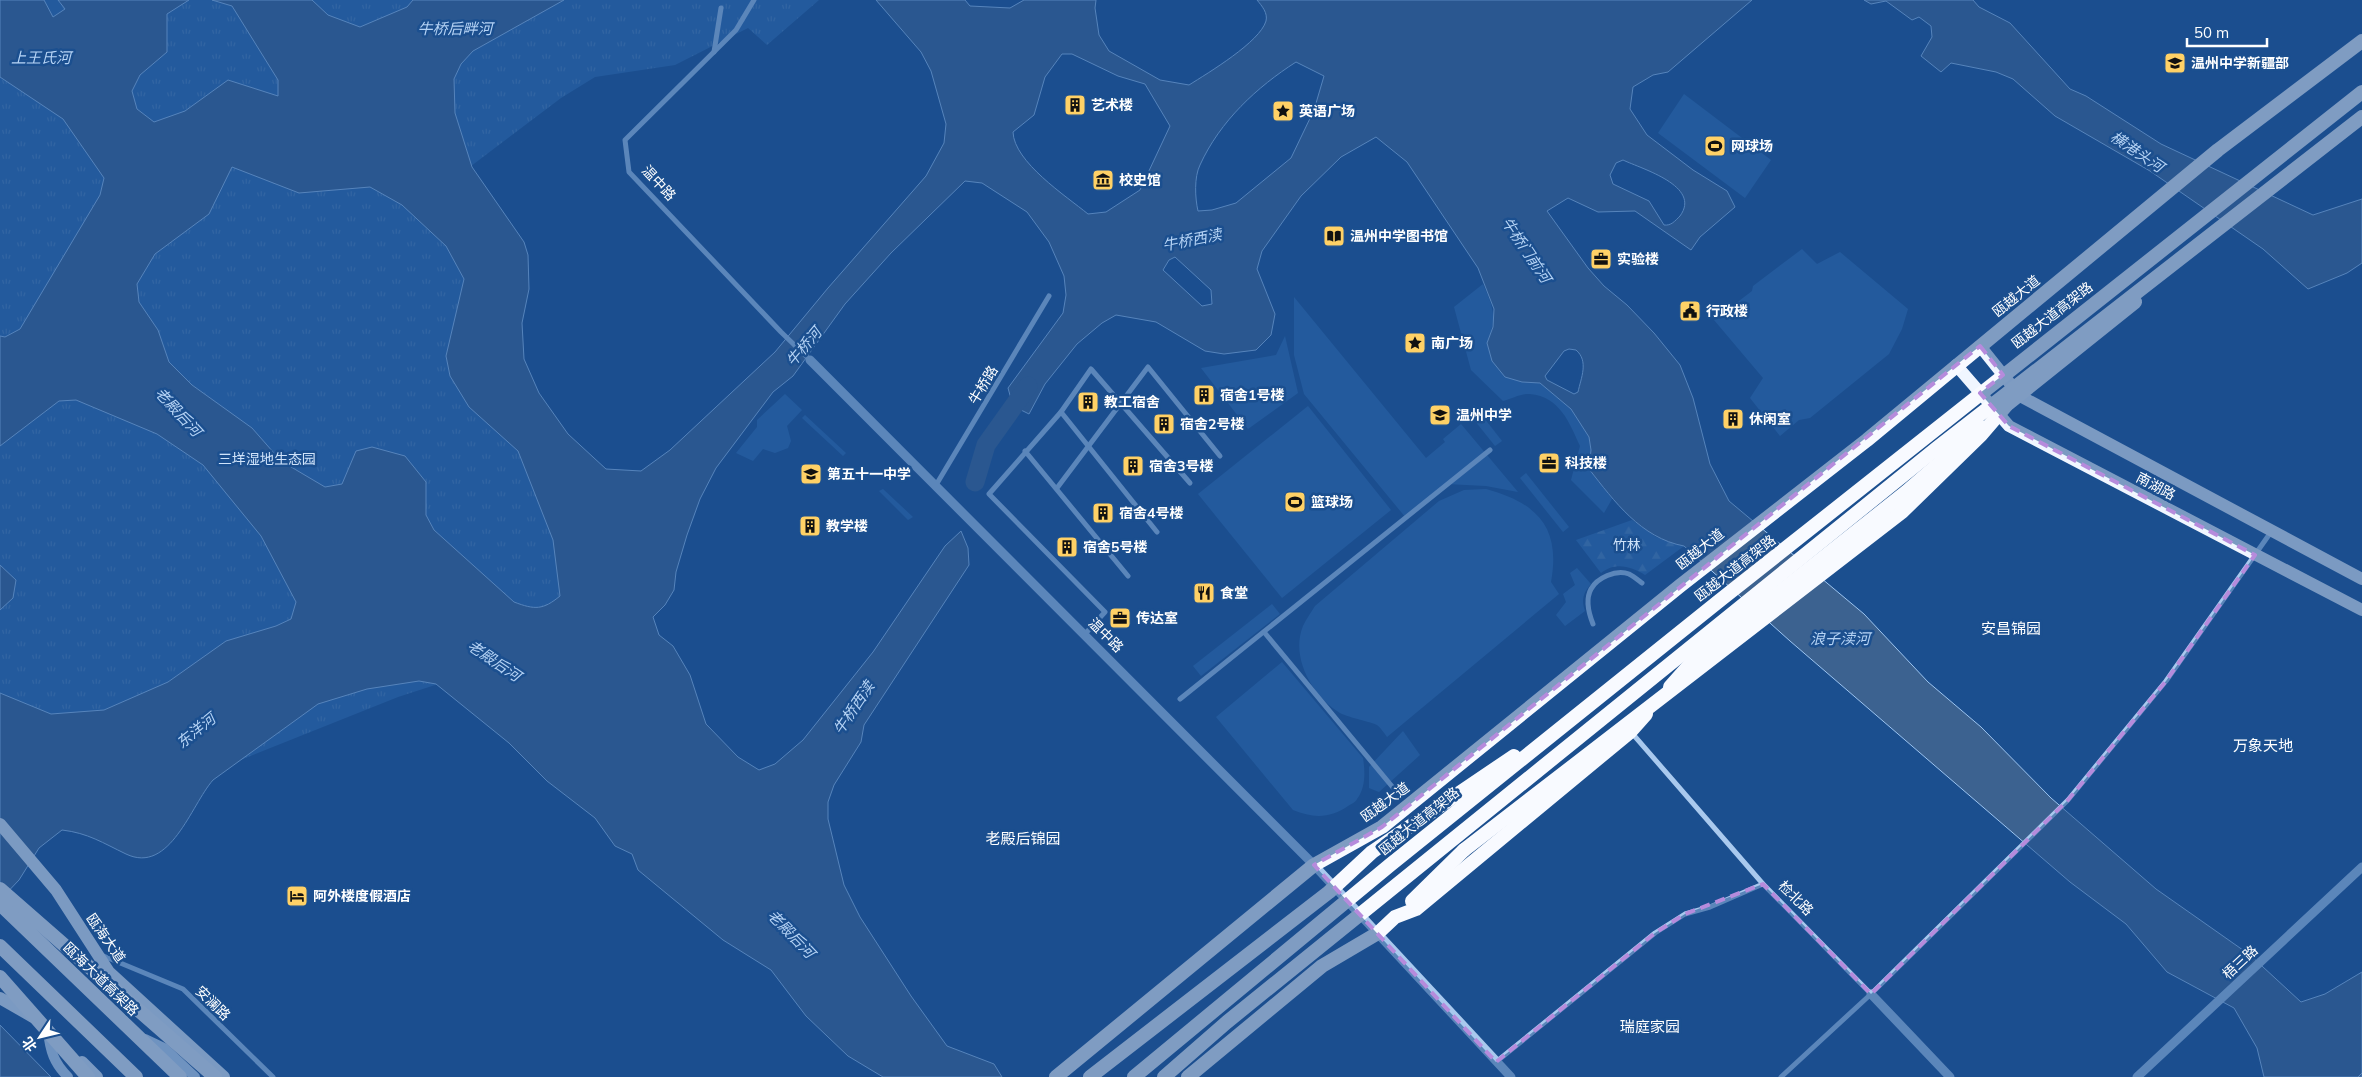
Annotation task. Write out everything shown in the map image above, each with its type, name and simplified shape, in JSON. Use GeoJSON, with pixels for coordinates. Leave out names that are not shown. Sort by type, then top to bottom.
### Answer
{"type":"FeatureCollection","features":[{"type":"Feature","properties":{"kind":"highway","name":"瓯越大道"},"geometry":{"type":"LineString","coordinates":[[1056,1077],[1314,865],[1382,827],[1773,512],[1867,440],[2170,188],[2362,41]]}},
{"type":"Feature","properties":{"kind":"highway","name":"瓯越大道高架路"},"geometry":{"type":"LineString","coordinates":[[1134,1077],[1390,865],[2061,329],[2362,92]]}},
{"type":"Feature","properties":{"kind":"highway"},"geometry":{"type":"LineString","coordinates":[[1395,917],[1416,908],[1630,732],[1694,660],[1906,492],[1997,412],[2020,396],[2362,119]]}},
{"type":"Feature","properties":{"kind":"highway"},"geometry":{"type":"LineString","coordinates":[[1164,1077],[1250,1004],[1929,454],[2362,119]]}},
{"type":"Feature","properties":{"kind":"highway"},"geometry":{"type":"LineString","coordinates":[[1188,1077],[1322,966],[1378,933],[1464,850],[1902,512],[1981,435],[2037,370]]}},
{"type":"Feature","properties":{"kind":"highway"},"geometry":{"type":"LineString","coordinates":[[1090,1077],[1329,892],[1372,852],[1513,756],[1572,720]]}},
{"type":"Feature","properties":{"kind":"highway"},"geometry":{"type":"LineString","coordinates":[[0,889],[215,1077]]}},
{"type":"Feature","properties":{"kind":"highway","name":"瓯海大道高架路"},"geometry":{"type":"LineString","coordinates":[[0,904],[180,1077]]}},
{"type":"Feature","properties":{"kind":"highway"},"geometry":{"type":"LineString","coordinates":[[0,946],[136,1077]]}},
{"type":"Feature","properties":{"kind":"highway"},"geometry":{"type":"LineString","coordinates":[[0,977],[88,1077]]}},
{"type":"Feature","properties":{"kind":"main road","name":"南湖路"},"geometry":{"type":"LineString","coordinates":[[1980,346],[2020,396],[2270,532],[2362,579]]}},
{"type":"Feature","properties":{"kind":"main road","name":"南湖路"},"geometry":{"type":"LineString","coordinates":[[1956,365],[2009,426],[2255,556],[2362,610]]}},
{"type":"Feature","properties":{"kind":"main road","name":"瓯海大道"},"geometry":{"type":"LineString","coordinates":[[0,824],[56,890],[109,972],[224,1077]]}},
{"type":"Feature","properties":{"kind":"main road"},"geometry":{"type":"LineString","coordinates":[[0,998],[48,1025],[97,1077]]}},
{"type":"Feature","properties":{"kind":"main road"},"geometry":{"type":"LineString","coordinates":[[48,1025],[50,1052],[58,1068],[68,1077]]}},
{"type":"Feature","properties":{"kind":"main road"},"geometry":{"type":"LineString","coordinates":[[134,1033],[164,1048],[195,1077]]}},
{"type":"Feature","properties":{"kind":"main road"},"geometry":{"type":"LineString","coordinates":[[100,1042],[128,1077]]}},
{"type":"Feature","properties":{"kind":"street","name":"温中路"},"geometry":{"type":"LineString","coordinates":[[754,0],[736,30],[625,140],[629,172],[781,332],[1314,865],[1510,1077]]}},
{"type":"Feature","properties":{"kind":"street"},"geometry":{"type":"LineString","coordinates":[[714,52],[721,8]]}},
{"type":"Feature","properties":{"kind":"street","name":"牛桥路"},"geometry":{"type":"LineString","coordinates":[[936,485],[1049,296]]}},
{"type":"Feature","properties":{"kind":"street"},"geometry":{"type":"LineString","coordinates":[[1057,488],[1148,366],[1220,456]]}},
{"type":"Feature","properties":{"kind":"street"},"geometry":{"type":"LineString","coordinates":[[1085,634],[1105,612],[989,494],[1061,412],[1091,369],[1190,483]]}},
{"type":"Feature","properties":{"kind":"street"},"geometry":{"type":"LineString","coordinates":[[1061,412],[1158,532]]}},
{"type":"Feature","properties":{"kind":"street"},"geometry":{"type":"LineString","coordinates":[[1180,699],[1490,450]]}},
{"type":"Feature","properties":{"kind":"street"},"geometry":{"type":"LineString","coordinates":[[1025,451],[1128,576]]}},
{"type":"Feature","properties":{"kind":"street"},"geometry":{"type":"LineString","coordinates":[[1781,1077],[1871,994],[2068,800],[2166,681],[2270,532]]}},
{"type":"Feature","properties":{"kind":"street"},"geometry":{"type":"LineString","coordinates":[[1593,624],[1588,608],[1590,590],[1599,581],[1611,573],[1627,573],[1642,583]]}},
{"type":"Feature","properties":{"kind":"street"},"geometry":{"type":"LineString","coordinates":[[1264,632],[1395,790]]}},
{"type":"Feature","properties":{"kind":"street","name":"检北路"},"geometry":{"type":"LineString","coordinates":[[1630,732],[1763,884],[1950,1077]]}},
{"type":"Feature","properties":{"kind":"street","name":"梧三路"},"geometry":{"type":"LineString","coordinates":[[2137,1077],[2362,867]]}},
{"type":"Feature","properties":{"kind":"street"},"geometry":{"type":"LineString","coordinates":[[1496,1062],[1655,933],[1685,914],[1710,906],[1763,884]]}},
{"type":"Feature","properties":{"kind":"street","name":"安澜路"},"geometry":{"type":"LineString","coordinates":[[97,953],[183,989],[273,1077]]}},
{"type":"Feature","properties":{"kind":"highlighted area"},"geometry":{"type":"Polygon","coordinates":[[[1980,346],[2003,375],[1980,393],[2009,426],[2255,555],[2166,681],[2068,800],[1871,994],[1763,884],[1685,914],[1655,933],[1496,1062],[1314,865],[1382,827],[1980,346]]]}},
{"type":"Feature","properties":{"kind":"green space","name":"三垟湿地生态园"},"geometry":{"type":"Polygon","coordinates":[[[0,0],[819,0],[767,45],[748,28],[675,65],[595,77],[561,98],[450,182],[614,627],[398,697],[75,826],[0,756],[0,0]]]}},
{"type":"Feature","properties":{"kind":"green space","name":"网球场"},"geometry":{"type":"Polygon","coordinates":[[[1684,94],[1771,160],[1745,198],[1658,133],[1684,94]]]}},
{"type":"Feature","properties":{"kind":"green space"},"geometry":{"type":"Polygon","coordinates":[[[1802,249],[1817,264],[1840,252],[1908,309],[1902,329],[1889,354],[1810,418],[1799,420],[1780,436],[1750,398],[1763,378],[1714,320],[1752,291],[1753,286],[1802,249]]]}},
{"type":"Feature","properties":{"kind":"green space"},"geometry":{"type":"Polygon","coordinates":[[[1483,284],[1493,313],[1492,326],[1487,343],[1522,382],[1540,383],[1571,409],[1589,437],[1591,450],[1589,469],[1612,499],[1604,513],[1571,480],[1580,446],[1572,428],[1556,405],[1540,396],[1530,394],[1520,395],[1503,401],[1471,370],[1454,307],[1483,284]]]}},
{"type":"Feature","properties":{"kind":"green space"},"geometry":{"type":"Polygon","coordinates":[[[1294,297],[1426,458],[1445,442],[1443,439],[1461,424],[1518,492],[1486,486],[1447,484],[1406,518],[1304,394],[1294,355],[1294,297]]]}},
{"type":"Feature","properties":{"kind":"green space"},"geometry":{"type":"Polygon","coordinates":[[[1285,336],[1298,393],[1248,429],[1201,368],[1276,355],[1285,336]]]}},
{"type":"Feature","properties":{"kind":"green space"},"geometry":{"type":"Polygon","coordinates":[[[785,394],[802,410],[787,426],[791,441],[788,448],[775,453],[763,449],[753,461],[736,453],[757,427],[757,420],[785,394]]]}},
{"type":"Feature","properties":{"kind":"green space"},"geometry":{"type":"Polygon","coordinates":[[[1474,405],[1502,441],[1495,446],[1467,411],[1474,405]]]}},
{"type":"Feature","properties":{"kind":"green space","name":"篮球场"},"geometry":{"type":"Polygon","coordinates":[[[1308,406],[1391,510],[1282,598],[1198,494],[1308,406]]]}},
{"type":"Feature","properties":{"kind":"green space"},"geometry":{"type":"Polygon","coordinates":[[[805,415],[846,453],[843,456],[802,418],[805,415]]]}},
{"type":"Feature","properties":{"kind":"green space"},"geometry":{"type":"Polygon","coordinates":[[[1526,473],[1569,527],[1563,532],[1520,478],[1526,473]]]}},
{"type":"Feature","properties":{"kind":"green space"},"geometry":{"type":"Polygon","coordinates":[[[883,489],[913,517],[908,520],[879,491],[883,489]]]}},
{"type":"Feature","properties":{"kind":"green space"},"geometry":{"type":"Polygon","coordinates":[[[1486,489],[1519,502],[1532,510],[1541,520],[1548,532],[1552,546],[1551,582],[1559,594],[1387,737],[1377,725],[1340,713],[1330,706],[1313,687],[1306,676],[1302,663],[1300,638],[1304,623],[1315,606],[1439,501],[1464,490],[1486,489]]]}},
{"type":"Feature","properties":{"kind":"green space","name":"竹林"},"geometry":{"type":"Polygon","coordinates":[[[1632,520],[1656,537],[1684,546],[1645,575],[1623,566],[1612,567],[1601,573],[1576,540],[1632,520]]]}},
{"type":"Feature","properties":{"kind":"green space"},"geometry":{"type":"Polygon","coordinates":[[[1577,568],[1591,584],[1586,590],[1584,597],[1585,611],[1565,626],[1556,615],[1566,602],[1563,594],[1575,585],[1570,573],[1577,568]]]}},
{"type":"Feature","properties":{"kind":"green space"},"geometry":{"type":"Polygon","coordinates":[[[1272,604],[1280,614],[1201,676],[1193,666],[1272,604]]]}},
{"type":"Feature","properties":{"kind":"green space"},"geometry":{"type":"Polygon","coordinates":[[[1282,662],[1363,758],[1364,779],[1360,794],[1355,802],[1328,815],[1307,815],[1293,810],[1216,717],[1282,662]]]}},
{"type":"Feature","properties":{"kind":"green space"},"geometry":{"type":"Polygon","coordinates":[[[1403,731],[1420,755],[1379,792],[1369,788],[1369,767],[1403,731]]]}},
{"type":"Feature","properties":{"kind":"water"},"geometry":{"type":"Polygon","coordinates":[[[0,0],[44,0],[53,17],[65,9],[58,0],[189,0],[167,14],[167,52],[140,75],[132,91],[137,109],[154,122],[185,111],[228,80],[278,96],[278,80],[232,6],[212,0],[312,0],[328,15],[360,27],[407,7],[413,0],[564,0],[473,51],[461,64],[454,79],[455,113],[472,167],[524,242],[528,255],[529,289],[522,323],[524,359],[539,393],[568,434],[606,469],[641,471],[670,450],[775,352],[926,176],[944,143],[946,124],[931,71],[921,52],[876,0],[965,0],[970,6],[1010,8],[1024,0],[1096,0],[1095,8],[1099,35],[1109,51],[1160,80],[1189,85],[1244,47],[1262,29],[1266,21],[1266,15],[1257,0],[1752,0],[1668,72],[1653,75],[1633,87],[1630,109],[1647,135],[1693,170],[1727,191],[1735,207],[1700,237],[1691,250],[1635,211],[1598,212],[1568,198],[1547,211],[1588,268],[1604,286],[1627,305],[1654,333],[1680,365],[1693,398],[1710,464],[1729,501],[1864,614],[1928,682],[1981,727],[2051,798],[2156,889],[2250,955],[2301,1002],[2325,994],[2362,972],[2362,1077],[2264,1077],[2257,1048],[2234,1008],[2167,972],[2126,924],[2070,882],[1790,641],[1684,546],[1669,542],[1655,535],[1630,516],[1589,469],[1591,450],[1589,437],[1571,409],[1540,383],[1522,382],[1505,377],[1492,361],[1487,343],[1493,327],[1494,309],[1478,268],[1407,162],[1376,137],[1341,157],[1301,196],[1262,251],[1257,269],[1275,314],[1271,335],[1256,350],[1224,354],[1205,351],[1156,322],[1116,315],[1102,323],[1077,344],[1045,384],[1029,414],[1013,406],[1008,388],[1063,313],[1066,295],[1064,276],[1049,242],[1027,212],[982,183],[965,181],[891,253],[845,304],[793,376],[773,392],[716,468],[700,499],[687,535],[676,572],[674,590],[665,605],[653,617],[659,635],[673,646],[690,675],[706,724],[738,757],[759,770],[775,764],[803,740],[873,652],[945,546],[961,531],[968,548],[969,565],[864,725],[861,742],[834,785],[828,802],[828,819],[844,885],[860,917],[911,996],[947,1046],[994,1064],[1002,1077],[883,1077],[848,1056],[806,1016],[771,970],[723,940],[638,870],[632,854],[615,846],[595,818],[547,781],[509,743],[436,684],[419,681],[367,689],[318,704],[213,780],[178,834],[155,855],[141,858],[126,854],[88,836],[62,830],[39,848],[19,880],[0,900],[0,693],[51,714],[104,710],[168,682],[226,641],[276,626],[291,619],[296,602],[261,536],[203,465],[157,434],[76,400],[59,401],[0,446],[0,336],[5,337],[20,329],[100,195],[104,178],[63,119],[0,77],[0,0]],[[1062,54],[1045,77],[1034,115],[1013,132],[1016,143],[1022,155],[1043,178],[1088,214],[1106,212],[1140,190],[1170,126],[1145,84],[1118,76],[1072,54],[1062,54]],[[1296,62],[1267,82],[1241,106],[1208,149],[1198,170],[1196,181],[1198,211],[1212,210],[1236,203],[1291,158],[1314,110],[1324,76],[1296,62]],[[1623,160],[1616,163],[1610,175],[1613,184],[1649,201],[1664,225],[1671,224],[1680,216],[1685,205],[1683,196],[1677,187],[1667,180],[1623,160]],[[232,167],[209,214],[155,254],[137,284],[139,302],[158,330],[169,362],[192,385],[252,428],[281,461],[325,487],[342,484],[356,451],[372,447],[405,456],[426,482],[426,515],[434,530],[514,602],[538,607],[549,604],[560,596],[553,540],[518,451],[469,407],[450,376],[446,356],[464,279],[446,246],[402,205],[370,187],[299,193],[232,167]],[[1175,257],[1169,260],[1163,270],[1202,306],[1212,304],[1211,290],[1175,257]],[[1569,349],[1564,351],[1545,376],[1547,380],[1574,394],[1578,392],[1583,370],[1580,354],[1576,350],[1569,349]]]}},
{"type":"Feature","properties":{"kind":"water","name":"横港头河"},"geometry":{"type":"Polygon","coordinates":[[[1864,0],[1973,0],[1979,7],[2010,23],[2070,89],[2086,96],[2161,144],[2313,215],[2362,199],[2362,263],[2347,273],[2308,289],[2263,249],[2150,171],[2055,116],[2013,79],[1996,72],[1951,63],[1941,72],[1921,56],[1932,37],[1931,26],[1919,17],[1912,20],[1886,1],[1871,4],[1864,0]]]}},
{"type":"Feature","properties":{"kind":"water"},"geometry":{"type":"Polygon","coordinates":[[[0,565],[16,580],[13,598],[0,610],[0,565]]]}},
{"type":"Feature","properties":{"kind":"water"},"geometry":{"type":"Polygon","coordinates":[[[0,1025],[51,1077],[0,1077],[0,1025]]]}},
{"type":"Feature","properties":{"kind":"waterway","name":"牛桥西渎"},"geometry":{"type":"LineString","coordinates":[[975,482],[986,445],[1028,386]]}},
{"type":"Feature","properties":{"kind":"ferry route"},"geometry":{"type":"LineString","coordinates":[[2358,1077],[2362,1073]]}},
{"type":"Feature","properties":{"kind":"place","name":"温州中学新疆部"},"geometry":{"type":"Point","coordinates":[2175,63]}},
{"type":"Feature","properties":{"kind":"place","name":"艺术楼"},"geometry":{"type":"Point","coordinates":[1075,105]}},
{"type":"Feature","properties":{"kind":"place","name":"英语广场"},"geometry":{"type":"Point","coordinates":[1283,111]}},
{"type":"Feature","properties":{"kind":"place","name":"网球场"},"geometry":{"type":"Point","coordinates":[1715,146]}},
{"type":"Feature","properties":{"kind":"place","name":"校史馆"},"geometry":{"type":"Point","coordinates":[1103,180]}},
{"type":"Feature","properties":{"kind":"place","name":"温州中学图书馆"},"geometry":{"type":"Point","coordinates":[1334,236]}},
{"type":"Feature","properties":{"kind":"place","name":"实验楼"},"geometry":{"type":"Point","coordinates":[1601,259]}},
{"type":"Feature","properties":{"kind":"place","name":"行政楼"},"geometry":{"type":"Point","coordinates":[1690,311]}},
{"type":"Feature","properties":{"kind":"place","name":"南广场"},"geometry":{"type":"Point","coordinates":[1415,343]}},
{"type":"Feature","properties":{"kind":"place","name":"宿舍1号楼"},"geometry":{"type":"Point","coordinates":[1204,395]}},
{"type":"Feature","properties":{"kind":"place","name":"教工宿舍"},"geometry":{"type":"Point","coordinates":[1088,402]}},
{"type":"Feature","properties":{"kind":"place","name":"温州中学"},"geometry":{"type":"Point","coordinates":[1440,415]}},
{"type":"Feature","properties":{"kind":"place","name":"休闲室"},"geometry":{"type":"Point","coordinates":[1733,419]}},
{"type":"Feature","properties":{"kind":"place","name":"宿舍2号楼"},"geometry":{"type":"Point","coordinates":[1164,424]}},
{"type":"Feature","properties":{"kind":"place","name":"科技楼"},"geometry":{"type":"Point","coordinates":[1549,463]}},
{"type":"Feature","properties":{"kind":"place","name":"宿舍3号楼"},"geometry":{"type":"Point","coordinates":[1133,466]}},
{"type":"Feature","properties":{"kind":"place","name":"第五十一中学"},"geometry":{"type":"Point","coordinates":[811,474]}},
{"type":"Feature","properties":{"kind":"place","name":"篮球场"},"geometry":{"type":"Point","coordinates":[1295,502]}},
{"type":"Feature","properties":{"kind":"place","name":"宿舍4号楼"},"geometry":{"type":"Point","coordinates":[1103,513]}},
{"type":"Feature","properties":{"kind":"place","name":"教学楼"},"geometry":{"type":"Point","coordinates":[810,526]}},
{"type":"Feature","properties":{"kind":"place","name":"宿舍5号楼"},"geometry":{"type":"Point","coordinates":[1067,547]}},
{"type":"Feature","properties":{"kind":"place","name":"食堂"},"geometry":{"type":"Point","coordinates":[1204,593]}},
{"type":"Feature","properties":{"kind":"place","name":"传达室"},"geometry":{"type":"Point","coordinates":[1120,618]}},
{"type":"Feature","properties":{"kind":"place","name":"阿外楼度假酒店"},"geometry":{"type":"Point","coordinates":[297,896]}},
{"type":"Feature","properties":{"kind":"district","name":"安昌锦园"},"geometry":{"type":"Point","coordinates":[2011,629]}},
{"type":"Feature","properties":{"kind":"district","name":"万象天地"},"geometry":{"type":"Point","coordinates":[2263,746]}},
{"type":"Feature","properties":{"kind":"district","name":"老殿后锦园"},"geometry":{"type":"Point","coordinates":[1023,839]}},
{"type":"Feature","properties":{"kind":"district","name":"瑞庭家园"},"geometry":{"type":"Point","coordinates":[1650,1027]}},
{"type":"Feature","properties":{"kind":"water label","name":"牛桥后畔河"},"geometry":{"type":"Point","coordinates":[455,29]}},
{"type":"Feature","properties":{"kind":"water label","name":"上王氏河"},"geometry":{"type":"Point","coordinates":[41,58]}},
{"type":"Feature","properties":{"kind":"water label","name":"牛桥门前河"},"geometry":{"type":"Point","coordinates":[1526,250]}},
{"type":"Feature","properties":{"kind":"water label","name":"牛桥河"},"geometry":{"type":"Point","coordinates":[804,347]}},
{"type":"Feature","properties":{"kind":"water label","name":"老殿后河"},"geometry":{"type":"Point","coordinates":[178,412]}},
{"type":"Feature","properties":{"kind":"water label","name":"浪子渎河"},"geometry":{"type":"Point","coordinates":[1840,639]}},
{"type":"Feature","properties":{"kind":"water label","name":"老殿后河"},"geometry":{"type":"Point","coordinates":[494,661]}},
{"type":"Feature","properties":{"kind":"water label","name":"东洋河"},"geometry":{"type":"Point","coordinates":[196,731]}},
{"type":"Feature","properties":{"kind":"water label","name":"老殿后河"},"geometry":{"type":"Point","coordinates":[791,934]}}]}
